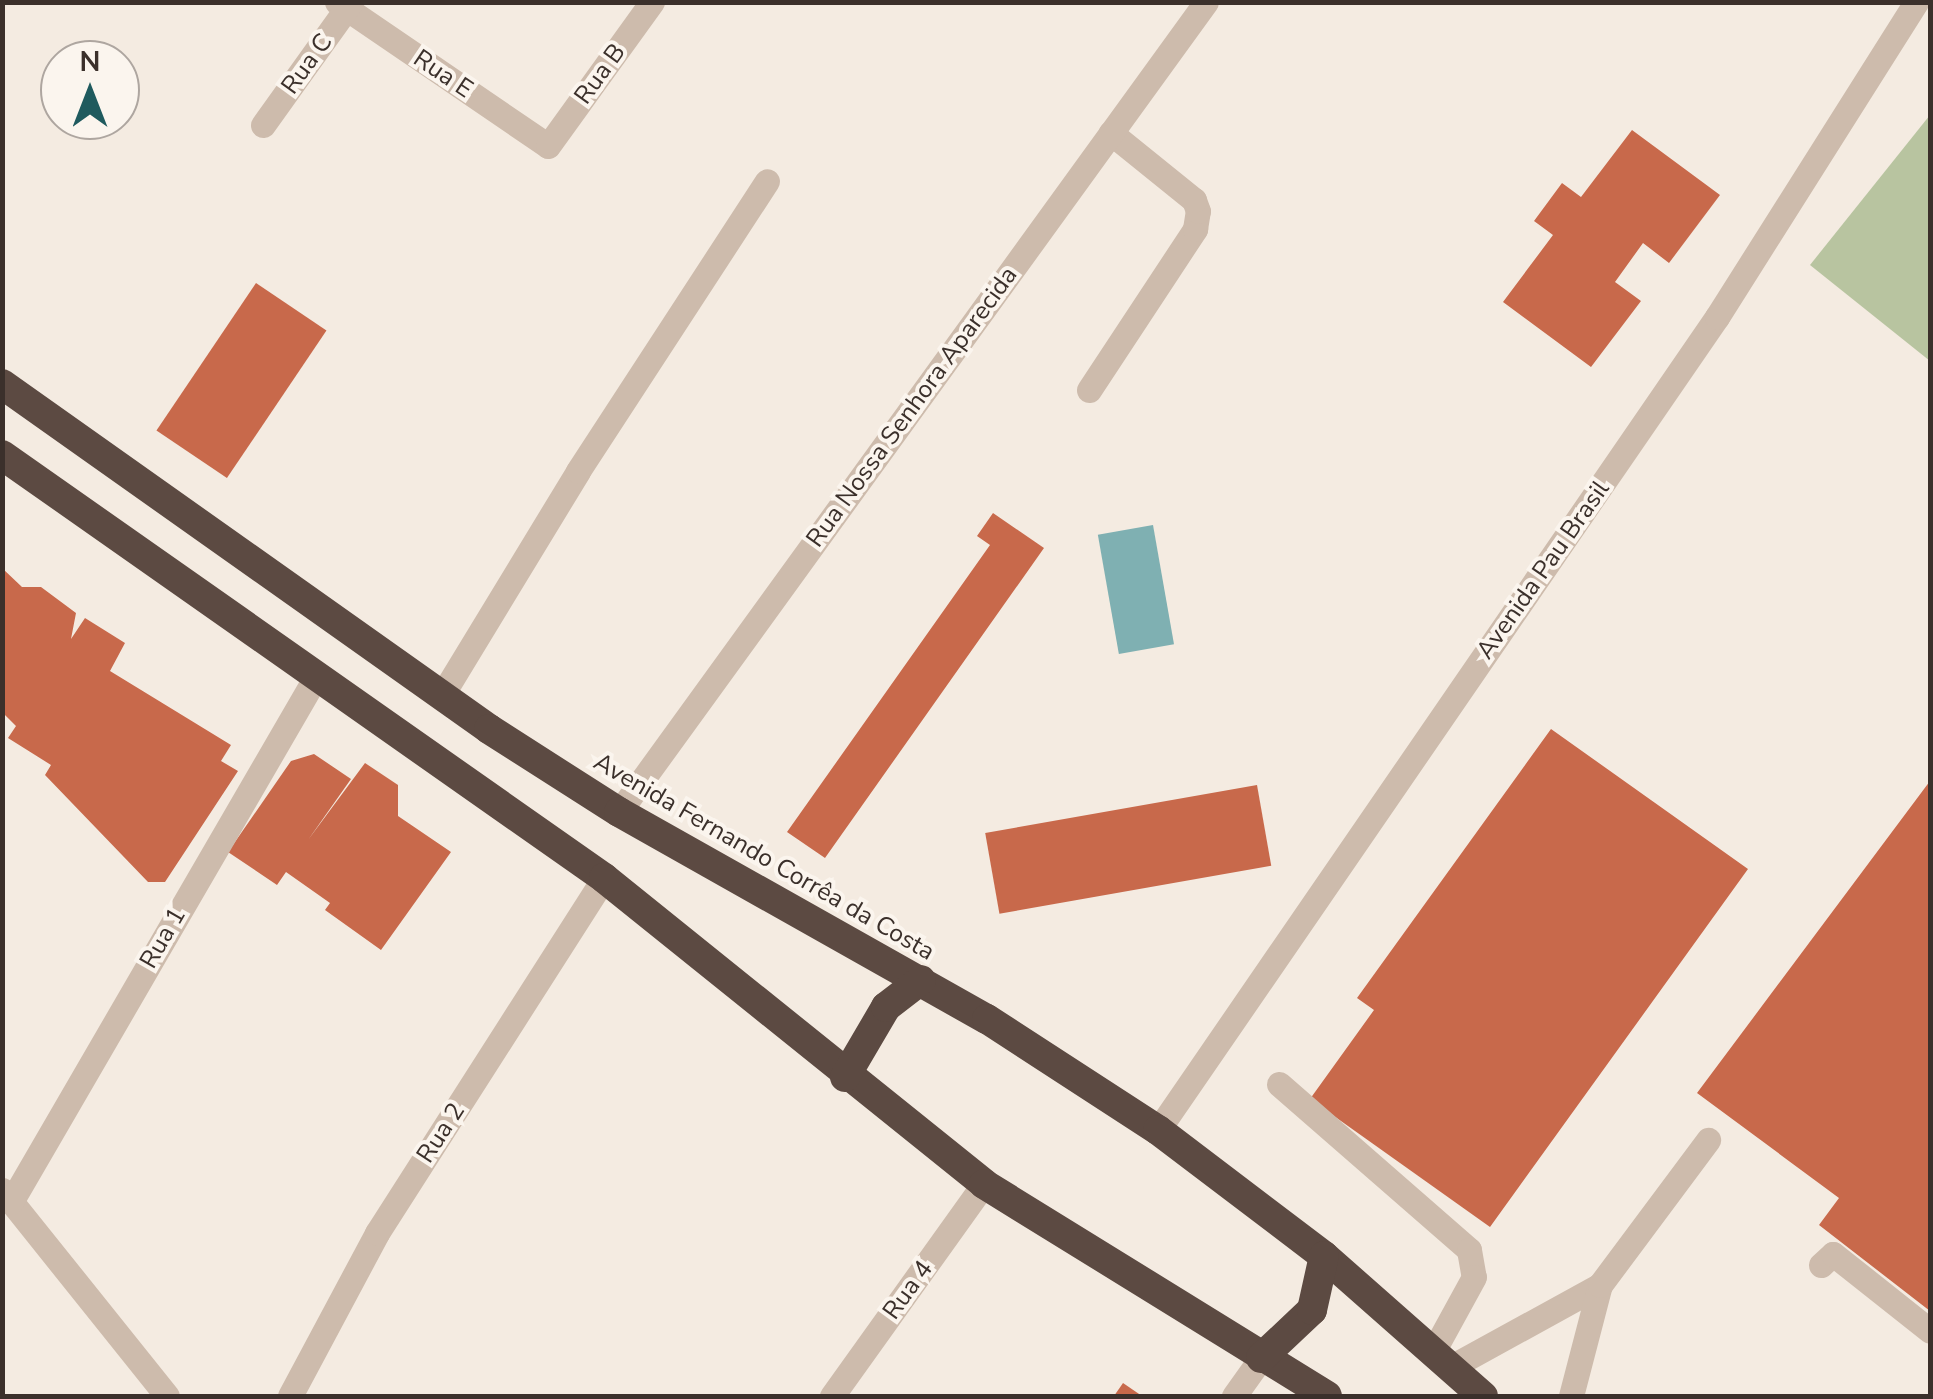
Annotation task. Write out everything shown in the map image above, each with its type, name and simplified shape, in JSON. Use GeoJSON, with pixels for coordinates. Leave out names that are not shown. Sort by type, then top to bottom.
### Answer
{"type":"FeatureCollection","features":[{"type":"Feature","properties":{"kind":"highway","name":"Avenida Fernando Corrêa da Costa"},"geometry":{"type":"LineString","coordinates":[[2,384],[442,695],[619,812],[921,980],[1158,1130],[1324,1256],[1483,1396]]}},
{"type":"Feature","properties":{"kind":"highway"},"geometry":{"type":"LineString","coordinates":[[2,455],[604,878],[846,1077],[984,1184],[1326,1396]]}},
{"type":"Feature","properties":{"kind":"highway"},"geometry":{"type":"LineString","coordinates":[[846,1077],[886,1007],[921,980]]}},
{"type":"Feature","properties":{"kind":"highway"},"geometry":{"type":"LineString","coordinates":[[1261,1358],[1312,1310],[1324,1256]]}},
{"type":"Feature","properties":{"kind":"street","name":"Rua B"},"geometry":{"type":"LineString","coordinates":[[548,146],[652,2]]}},
{"type":"Feature","properties":{"kind":"street","name":"Rua Nossa Senhora Aparecida"},"geometry":{"type":"LineString","coordinates":[[619,812],[1206,2]]}},
{"type":"Feature","properties":{"kind":"street","name":"Avenida Pau Brasil"},"geometry":{"type":"LineString","coordinates":[[1158,1130],[1718,316],[1916,2]]}},
{"type":"Feature","properties":{"kind":"street","name":"Rua E"},"geometry":{"type":"LineString","coordinates":[[345,5],[548,146]]}},
{"type":"Feature","properties":{"kind":"street","name":"Rua C"},"geometry":{"type":"LineString","coordinates":[[263,125],[345,5]]}},
{"type":"Feature","properties":{"kind":"street"},"geometry":{"type":"LineString","coordinates":[[1089,390],[1195,229],[1198,212],[1194,200],[1111,133]]}},
{"type":"Feature","properties":{"kind":"street"},"geometry":{"type":"LineString","coordinates":[[442,695],[578,471],[767,181]]}},
{"type":"Feature","properties":{"kind":"street","name":"Rua 1"},"geometry":{"type":"LineString","coordinates":[[7,1196],[317,676]]}},
{"type":"Feature","properties":{"kind":"street","name":"Rua 2"},"geometry":{"type":"LineString","coordinates":[[290,1396],[377,1233],[604,878]]}},
{"type":"Feature","properties":{"kind":"street"},"geometry":{"type":"LineString","coordinates":[[1280,1084],[1470,1250],[1474,1277],[1442,1360]]}},
{"type":"Feature","properties":{"kind":"street"},"geometry":{"type":"LineString","coordinates":[[1571,1396],[1600,1286],[1708,1140]]}},
{"type":"Feature","properties":{"kind":"street","name":"Rua 4"},"geometry":{"type":"LineString","coordinates":[[832,1396],[984,1184]]}},
{"type":"Feature","properties":{"kind":"street"},"geometry":{"type":"LineString","coordinates":[[7,1196],[167,1396]]}},
{"type":"Feature","properties":{"kind":"street"},"geometry":{"type":"LineString","coordinates":[[1822,1265],[1833,1254],[1930,1331]]}},
{"type":"Feature","properties":{"kind":"street"},"geometry":{"type":"LineString","coordinates":[[1442,1360],[1600,1286]]}},
{"type":"Feature","properties":{"kind":"street"},"geometry":{"type":"LineString","coordinates":[[1234,1396],[1261,1358]]}},
{"type":"Feature","properties":{"kind":"green space"},"geometry":{"type":"Polygon","coordinates":[[[1930,115],[1930,361],[1810,265],[1930,115]]]}},
{"type":"Feature","properties":{"kind":"water"},"geometry":{"type":"Polygon","coordinates":[[[1153,525],[1174,644],[1119,654],[1098,535],[1153,525]]]}},
{"type":"Feature","properties":{"kind":"building"},"geometry":{"type":"Polygon","coordinates":[[[1632,130],[1720,195],[1669,263],[1643,243],[1615,282],[1641,301],[1591,367],[1503,302],[1553,235],[1534,221],[1562,183],[1581,197],[1632,130]]]}},
{"type":"Feature","properties":{"kind":"building"},"geometry":{"type":"Polygon","coordinates":[[[256,283],[326,331],[227,478],[156,431],[256,283]]]}},
{"type":"Feature","properties":{"kind":"building"},"geometry":{"type":"Polygon","coordinates":[[[993,513],[1044,548],[825,858],[787,832],[990,545],[977,536],[993,513]]]}},
{"type":"Feature","properties":{"kind":"building"},"geometry":{"type":"Polygon","coordinates":[[[2,568],[22,587],[41,587],[76,613],[71,639],[85,618],[125,643],[110,671],[231,745],[221,761],[238,771],[165,882],[148,882],[45,775],[51,765],[8,738],[16,726],[2,712],[2,568]]]}},
{"type":"Feature","properties":{"kind":"building"},"geometry":{"type":"Polygon","coordinates":[[[1551,729],[1748,869],[1490,1227],[1310,1099],[1374,1010],[1357,998],[1551,729]]]}},
{"type":"Feature","properties":{"kind":"building"},"geometry":{"type":"Polygon","coordinates":[[[314,754],[351,779],[308,840],[365,763],[398,785],[398,816],[451,852],[381,950],[325,910],[330,903],[286,872],[277,885],[228,852],[291,761],[314,754]]]}},
{"type":"Feature","properties":{"kind":"building"},"geometry":{"type":"Polygon","coordinates":[[[1930,781],[1930,1311],[1819,1225],[1839,1198],[1697,1093],[1930,781]]]}},
{"type":"Feature","properties":{"kind":"building"},"geometry":{"type":"Polygon","coordinates":[[[1257,785],[1271,866],[999,914],[985,833],[1257,785]]]}},
{"type":"Feature","properties":{"kind":"building"},"geometry":{"type":"Polygon","coordinates":[[[1123,1383],[1142,1396],[1114,1396],[1123,1383]]]}}]}
